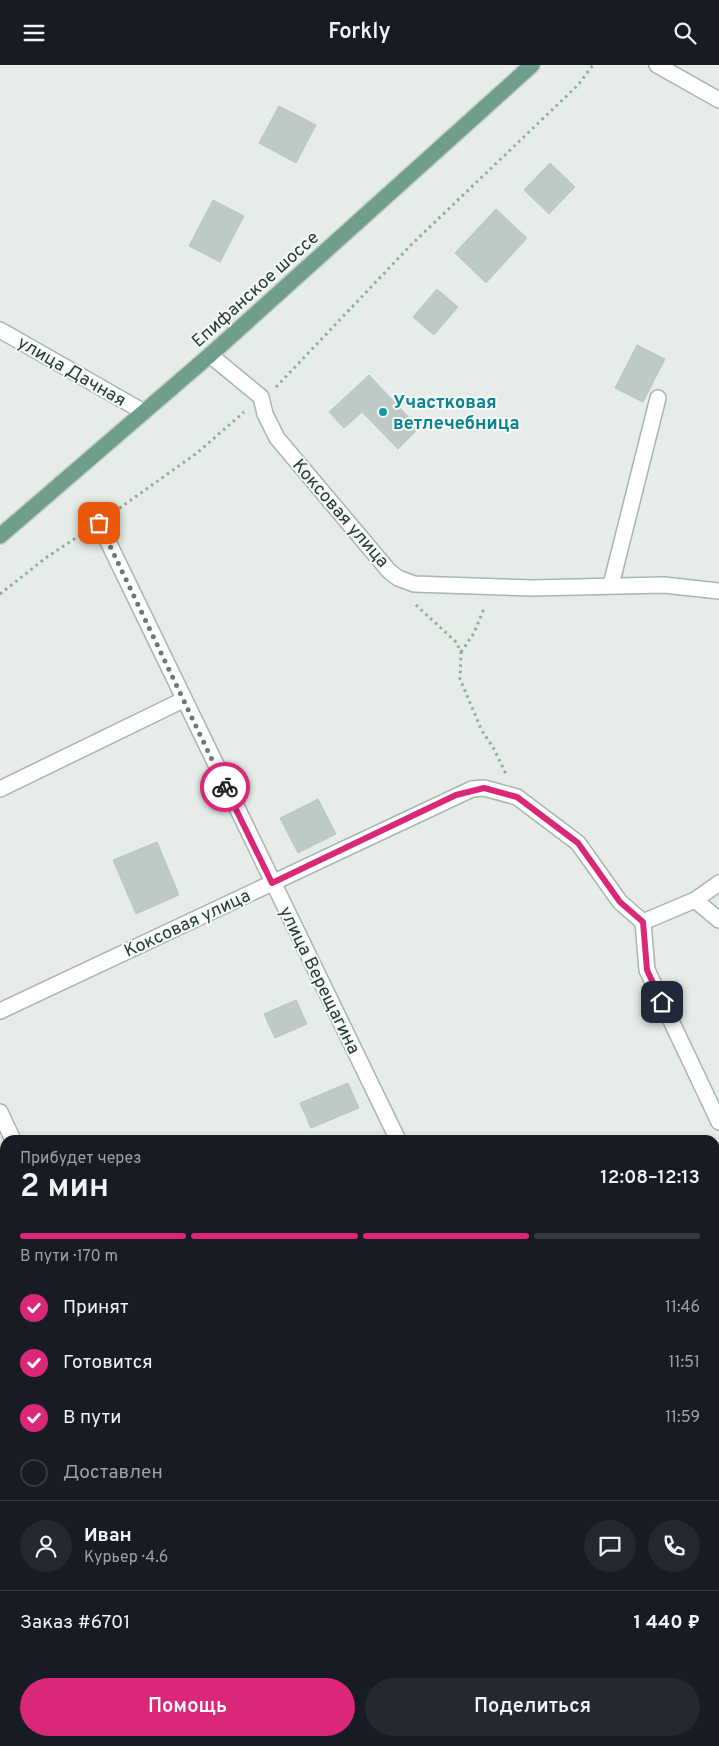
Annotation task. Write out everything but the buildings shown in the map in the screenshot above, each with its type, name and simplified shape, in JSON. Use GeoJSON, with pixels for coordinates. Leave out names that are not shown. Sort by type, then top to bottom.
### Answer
{"type":"FeatureCollection","features":[{"type":"Feature","properties":{"kind":"main road","name":"Епифанское шоссе"},"geometry":{"type":"LineString","coordinates":[[0,536],[210,355],[532,65]]}},
{"type":"Feature","properties":{"kind":"street"},"geometry":{"type":"LineString","coordinates":[[656,65],[719,100]]}},
{"type":"Feature","properties":{"kind":"street","name":"улица Дачная"},"geometry":{"type":"LineString","coordinates":[[0,330],[144,412]]}},
{"type":"Feature","properties":{"kind":"street"},"geometry":{"type":"LineString","coordinates":[[210,355],[261,397]]}},
{"type":"Feature","properties":{"kind":"street","name":"Коксовая улица"},"geometry":{"type":"LineString","coordinates":[[261,397],[265,414],[277,439],[389,571],[398,578],[414,584],[532,587],[664,585],[719,591]]}},
{"type":"Feature","properties":{"kind":"street"},"geometry":{"type":"LineString","coordinates":[[610,585],[658,398]]}},
{"type":"Feature","properties":{"kind":"street","name":"улица Верещагина"},"geometry":{"type":"LineString","coordinates":[[99,523],[183,701],[396,1135]]}},
{"type":"Feature","properties":{"kind":"street"},"geometry":{"type":"LineString","coordinates":[[0,789],[183,701]]}},
{"type":"Feature","properties":{"kind":"street","name":"Коксовая улица"},"geometry":{"type":"LineString","coordinates":[[0,1011],[456,795],[484,788],[517,797]]}},
{"type":"Feature","properties":{"kind":"street"},"geometry":{"type":"LineString","coordinates":[[517,797],[578,843],[620,902],[643,922],[647,970],[719,1122]]}},
{"type":"Feature","properties":{"kind":"street"},"geometry":{"type":"LineString","coordinates":[[643,922],[695,900],[719,883]]}},
{"type":"Feature","properties":{"kind":"street"},"geometry":{"type":"LineString","coordinates":[[695,900],[719,920]]}},
{"type":"Feature","properties":{"kind":"street"},"geometry":{"type":"LineString","coordinates":[[0,1112],[11,1135]]}},
{"type":"Feature","properties":{"kind":"path"},"geometry":{"type":"LineString","coordinates":[[0,594],[47,557],[99,523],[196,453],[261,397],[282,383],[412,245],[578,85],[593,65]]}},
{"type":"Feature","properties":{"kind":"path"},"geometry":{"type":"LineString","coordinates":[[398,578],[412,601],[456,642],[461,652]]}},
{"type":"Feature","properties":{"kind":"path"},"geometry":{"type":"LineString","coordinates":[[489,586],[482,615],[461,652],[460,679],[482,731],[493,747],[517,797]]}},
{"type":"Feature","properties":{"kind":"way so far"},"geometry":{"type":"LineString","coordinates":[[99,523],[225,787]]}},
{"type":"Feature","properties":{"kind":"place","name":"Участковая ветлечебница"},"geometry":{"type":"Point","coordinates":[383,412]}},
{"type":"Feature","properties":{"kind":"route"},"geometry":{"type":"LineString","coordinates":[[225,787],[272,883],[472,789],[484,788],[517,797],[578,843],[620,902],[643,922],[647,970],[662,1002]]}}]}
